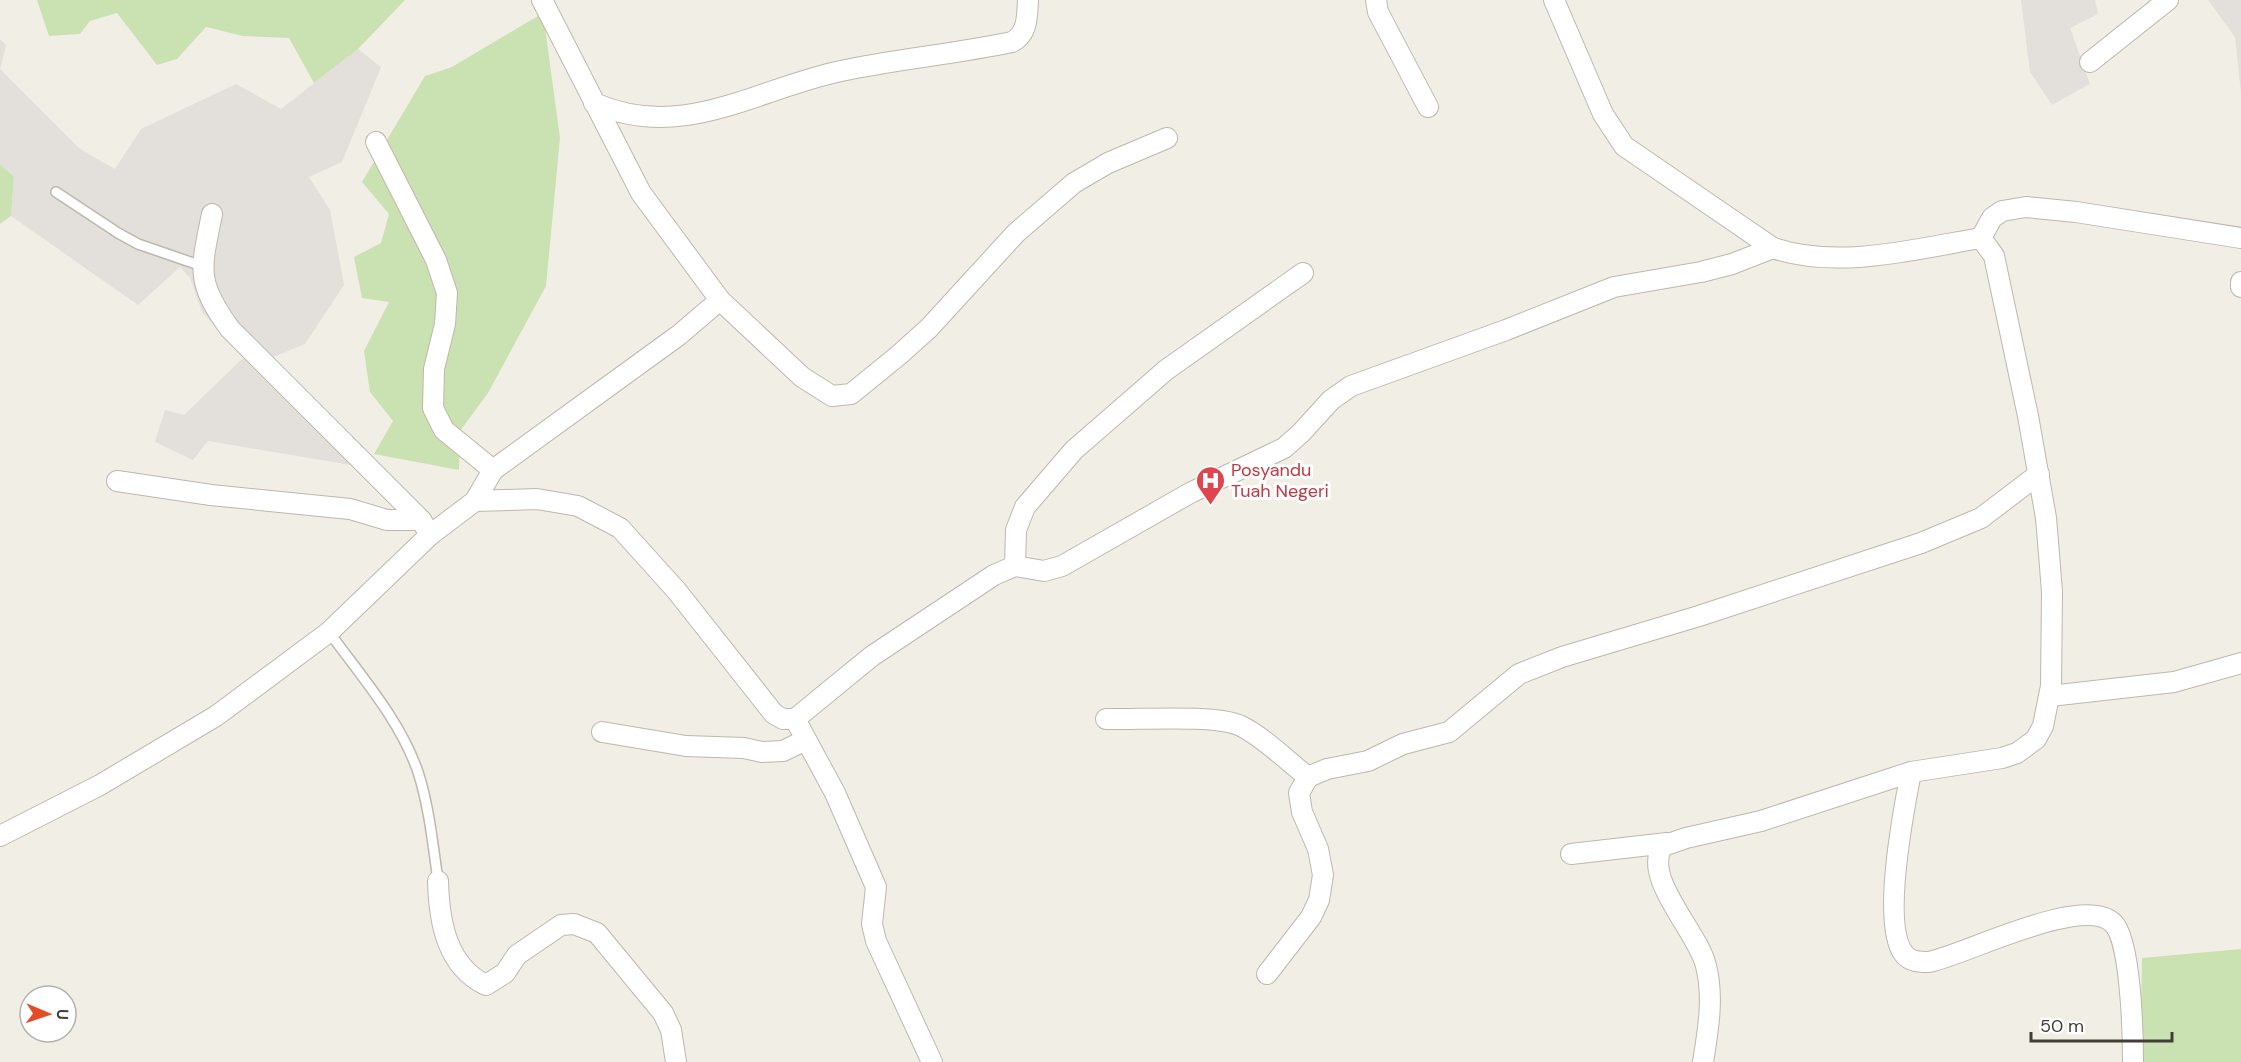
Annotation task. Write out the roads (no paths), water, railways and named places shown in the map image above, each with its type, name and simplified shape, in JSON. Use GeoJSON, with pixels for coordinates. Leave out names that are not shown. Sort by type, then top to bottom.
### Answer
{"type":"FeatureCollection","features":[{"type":"Feature","properties":{"kind":"street"},"geometry":{"type":"LineString","coordinates":[[542,0],[641,194],[720,300],[820,390],[832,396],[846,396],[899,356],[929,328],[1045,206],[1074,183],[1108,163],[1167,138]]}},
{"type":"Feature","properties":{"kind":"street"},"geometry":{"type":"LineString","coordinates":[[594,103],[617,113],[635,117],[653,119],[680,116],[746,101],[839,72],[1012,42],[1024,29],[1028,0]]}},
{"type":"Feature","properties":{"kind":"street"},"geometry":{"type":"LineString","coordinates":[[1376,0],[1378,12],[1428,107]]}},
{"type":"Feature","properties":{"kind":"street"},"geometry":{"type":"LineString","coordinates":[[1554,0],[1603,114],[1624,146],[1773,248],[1790,253],[1835,257],[1887,253],[1981,238]]}},
{"type":"Feature","properties":{"kind":"street"},"geometry":{"type":"LineString","coordinates":[[2090,62],[2168,0]]}},
{"type":"Feature","properties":{"kind":"street"},"geometry":{"type":"LineString","coordinates":[[376,142],[444,279],[448,309],[434,369],[433,408],[444,430],[493,470]]}},
{"type":"Feature","properties":{"kind":"street"},"geometry":{"type":"LineString","coordinates":[[1981,238],[1992,218],[2002,212],[2026,207],[2076,212],[2241,238]]}},
{"type":"Feature","properties":{"kind":"street"},"geometry":{"type":"LineString","coordinates":[[212,214],[202,266],[209,297],[230,329],[425,527]]}},
{"type":"Feature","properties":{"kind":"street"},"geometry":{"type":"LineString","coordinates":[[1571,854],[1667,843],[1761,821],[1911,772],[1959,766],[2017,753],[2036,739],[2043,726],[2050,696],[2052,592],[2046,518],[1994,256],[1981,238]]}},
{"type":"Feature","properties":{"kind":"street"},"geometry":{"type":"LineString","coordinates":[[0,836],[100,785],[216,716],[329,632],[425,527],[475,501],[537,499],[578,506],[620,528],[676,590],[774,714],[783,718],[795,719],[872,656],[994,575],[1015,566],[1044,571],[1062,566],[1190,493],[1284,448],[1331,400],[1350,386],[1506,330],[1614,287],[1701,272],[1732,264],[1773,248]]}},
{"type":"Feature","properties":{"kind":"street"},"geometry":{"type":"LineString","coordinates":[[1015,566],[1016,530],[1025,507],[1074,450],[1166,370],[1303,273]]}},
{"type":"Feature","properties":{"kind":"street"},"geometry":{"type":"LineString","coordinates":[[2241,282],[2241,287]]}},
{"type":"Feature","properties":{"kind":"street"},"geometry":{"type":"LineString","coordinates":[[475,501],[493,470],[679,335],[720,300]]}},
{"type":"Feature","properties":{"kind":"street"},"geometry":{"type":"LineString","coordinates":[[1267,974],[1311,917],[1319,900],[1323,875],[1318,849],[1302,812],[1299,793],[1308,777],[1328,769],[1368,761],[1403,744],[1449,732],[1519,674],[1562,657],[1699,616],[1921,543],[1981,518],[2038,474]]}},
{"type":"Feature","properties":{"kind":"street"},"geometry":{"type":"LineString","coordinates":[[117,481],[211,495],[350,509],[387,520],[425,527]]}},
{"type":"Feature","properties":{"kind":"street"},"geometry":{"type":"LineString","coordinates":[[2050,696],[2174,682],[2241,663]]}},
{"type":"Feature","properties":{"kind":"street"},"geometry":{"type":"LineString","coordinates":[[795,719],[835,793],[876,887],[872,924],[879,950],[932,1062]]}},
{"type":"Feature","properties":{"kind":"street"},"geometry":{"type":"LineString","coordinates":[[1106,719],[1212,720],[1232,723],[1248,731],[1308,777]]}},
{"type":"Feature","properties":{"kind":"street"},"geometry":{"type":"LineString","coordinates":[[602,732],[686,746],[744,748],[762,752],[783,752],[806,740]]}},
{"type":"Feature","properties":{"kind":"street"},"geometry":{"type":"LineString","coordinates":[[1911,772],[1898,837],[1895,871],[1897,935],[1904,955],[1912,960],[1929,962],[2068,916],[2096,915],[2106,918],[2117,928],[2122,945],[2129,987],[2133,1062]]}},
{"type":"Feature","properties":{"kind":"street"},"geometry":{"type":"LineString","coordinates":[[1667,843],[1660,851],[1658,870],[1664,887],[1698,943],[1709,980],[1704,1062]]}},
{"type":"Feature","properties":{"kind":"street"},"geometry":{"type":"LineString","coordinates":[[438,880],[439,911],[443,934],[463,967],[475,980],[486,985],[505,973],[517,955],[561,925],[574,924],[597,933],[663,1013],[671,1030],[676,1062]]}},
{"type":"Feature","properties":{"kind":"lane"},"geometry":{"type":"LineString","coordinates":[[56,192],[138,244],[202,266]]}},
{"type":"Feature","properties":{"kind":"lane"},"geometry":{"type":"LineString","coordinates":[[329,632],[391,717],[408,747],[421,784],[438,880]]}},
{"type":"Feature","properties":{"kind":"place","name":"Posyandu Tuah Negeri"},"geometry":{"type":"Point","coordinates":[1210,506]}}]}
